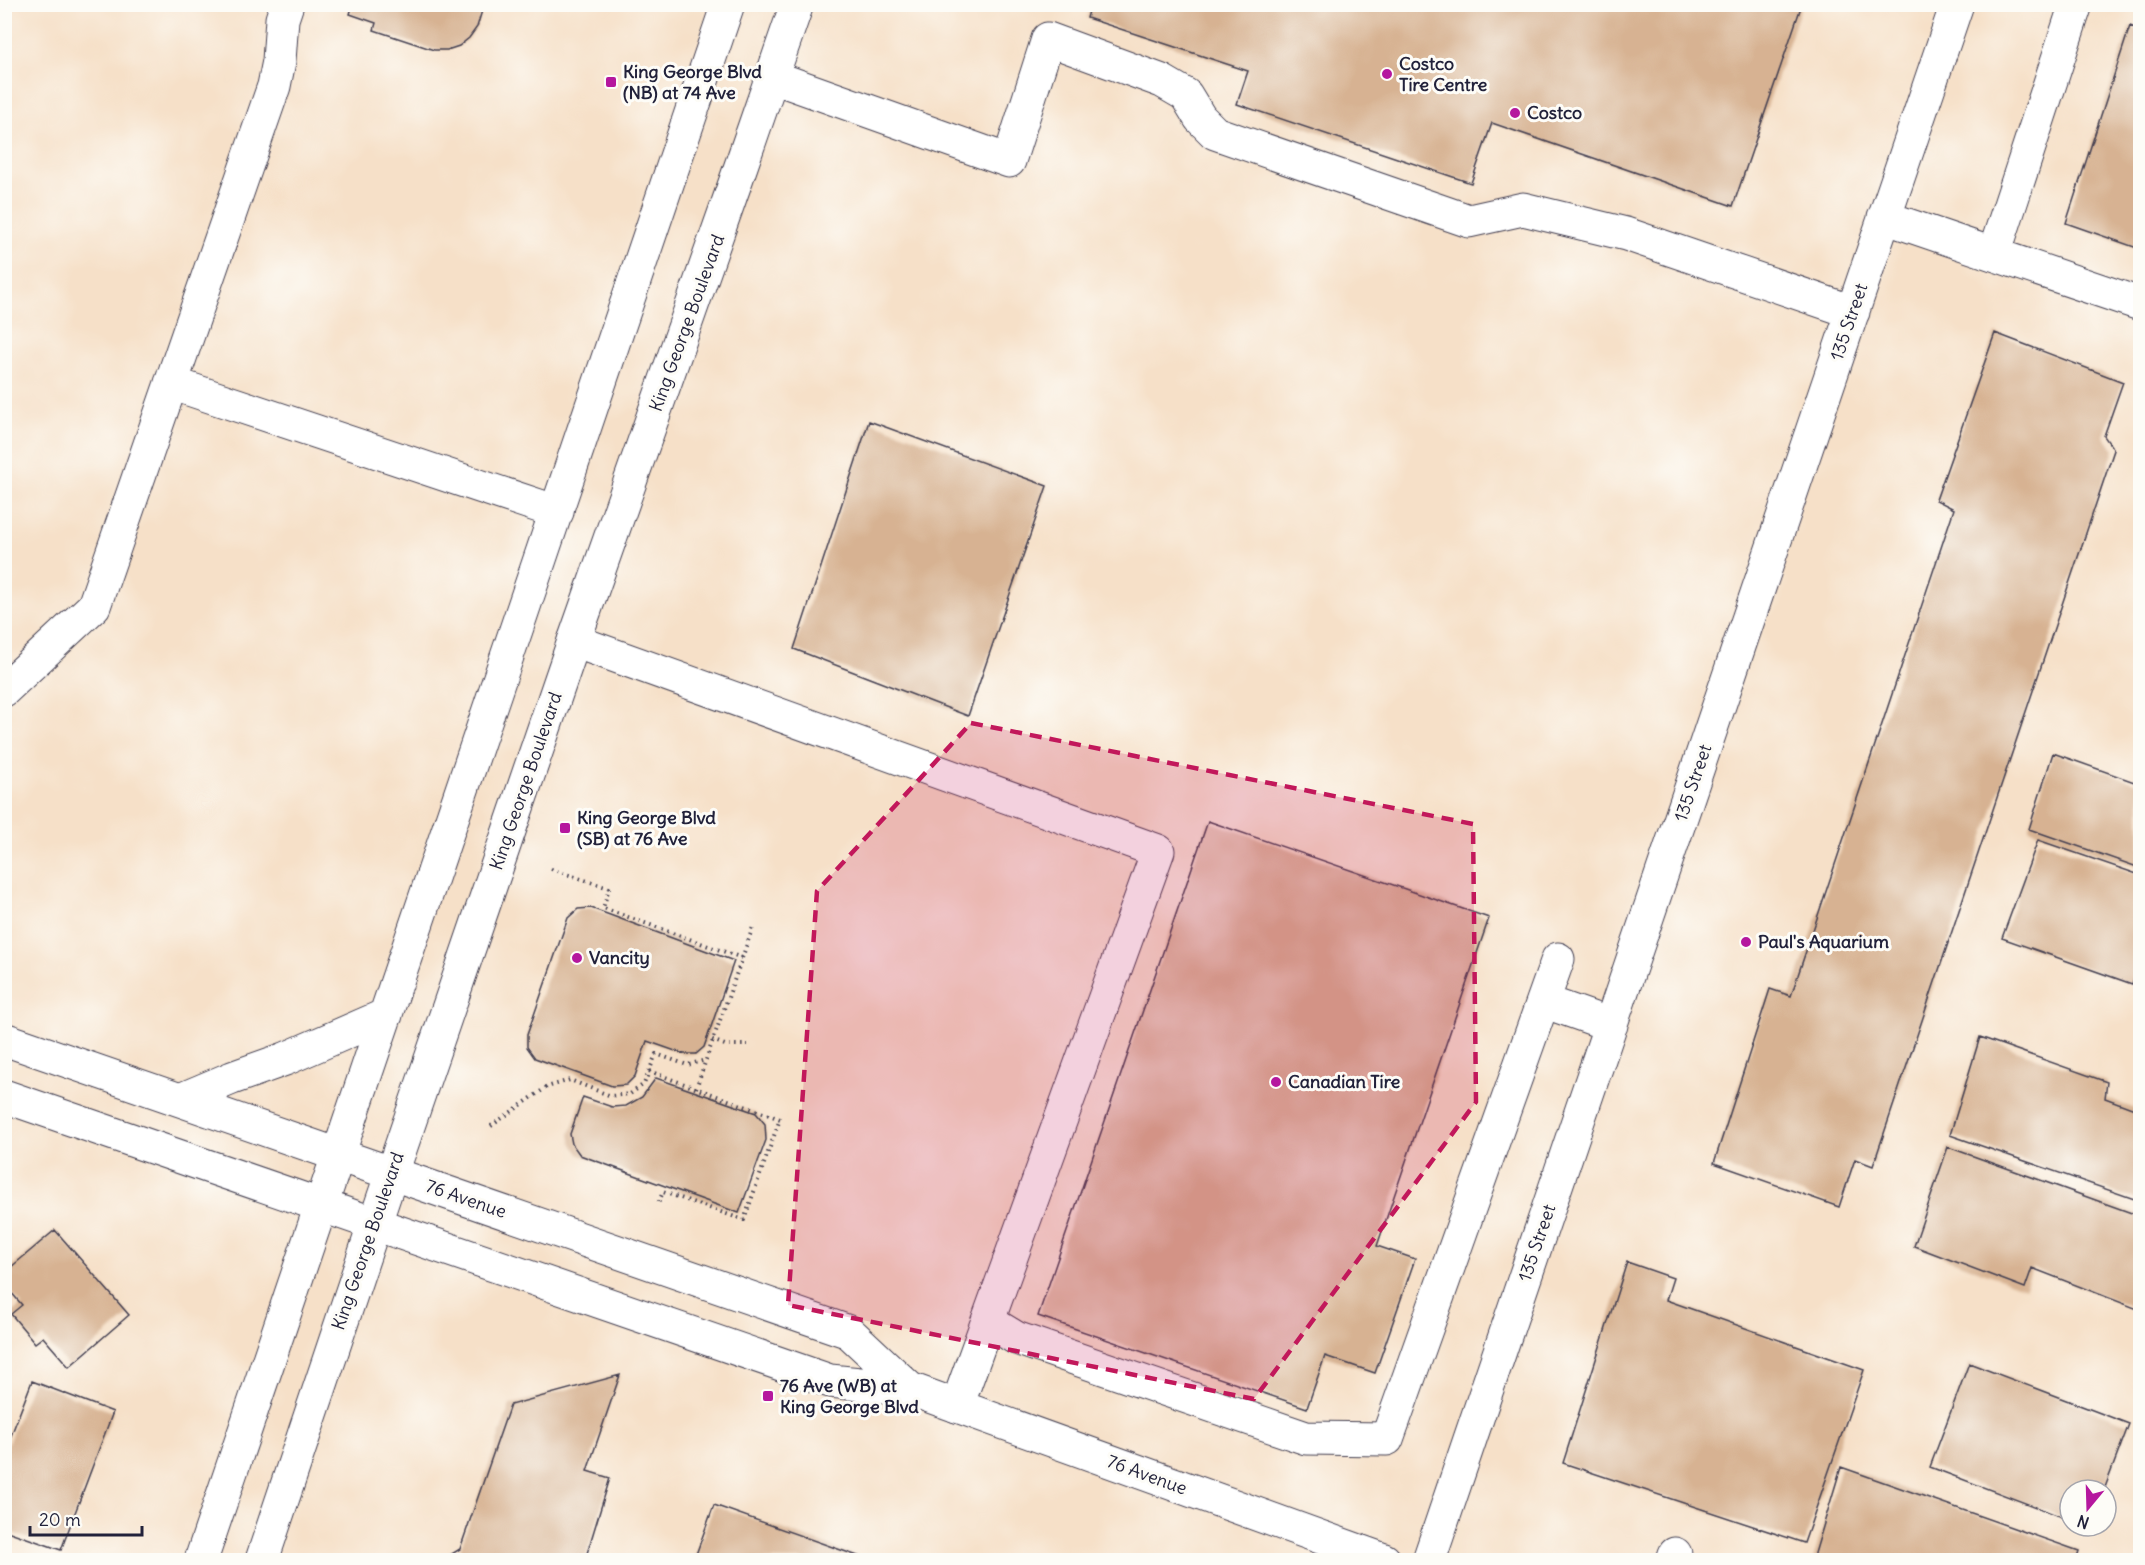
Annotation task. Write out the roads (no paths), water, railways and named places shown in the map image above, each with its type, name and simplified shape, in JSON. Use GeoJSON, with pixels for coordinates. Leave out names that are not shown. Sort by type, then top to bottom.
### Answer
{"type":"FeatureCollection","features":[{"type":"Feature","properties":{"kind":"main road"},"geometry":{"type":"LineString","coordinates":[[4,690],[94,606],[274,86],[279,62],[282,19],[287,4]]}},
{"type":"Feature","properties":{"kind":"main road"},"geometry":{"type":"LineString","coordinates":[[201,1560],[728,4]]}},
{"type":"Feature","properties":{"kind":"main road","name":"King George Boulevard"},"geometry":{"type":"LineString","coordinates":[[262,1560],[391,1173],[797,4]]}},
{"type":"Feature","properties":{"kind":"main road","name":"135 Street"},"geometry":{"type":"LineString","coordinates":[[1429,1560],[1957,4]]}},
{"type":"Feature","properties":{"kind":"main road"},"geometry":{"type":"LineString","coordinates":[[1994,254],[2076,4]]}},
{"type":"Feature","properties":{"kind":"main road"},"geometry":{"type":"LineString","coordinates":[[772,77],[1009,160],[1048,39],[1162,81],[1186,95],[1200,118],[1215,134],[1469,221],[1522,209],[1626,234],[1853,312]]}},
{"type":"Feature","properties":{"kind":"main road"},"geometry":{"type":"LineString","coordinates":[[1884,217],[2140,304]]}},
{"type":"Feature","properties":{"kind":"main road"},"geometry":{"type":"LineString","coordinates":[[171,384],[557,512]]}},
{"type":"Feature","properties":{"kind":"main road"},"geometry":{"type":"LineString","coordinates":[[574,641],[1158,851],[957,1406]]}},
{"type":"Feature","properties":{"kind":"main road"},"geometry":{"type":"LineString","coordinates":[[988,1322],[1016,1338],[1305,1437],[1387,1438],[1558,959]]}},
{"type":"Feature","properties":{"kind":"main road"},"geometry":{"type":"LineString","coordinates":[[1543,1001],[1611,1025]]}},
{"type":"Feature","properties":{"kind":"main road"},"geometry":{"type":"LineString","coordinates":[[180,1100],[285,1059],[386,1015]]}},
{"type":"Feature","properties":{"kind":"main road","name":"76 Avenue"},"geometry":{"type":"LineString","coordinates":[[4,1039],[849,1332],[910,1389]]}},
{"type":"Feature","properties":{"kind":"main road","name":"76 Avenue"},"geometry":{"type":"LineString","coordinates":[[4,1096],[830,1381],[910,1389],[1384,1560]]}},
{"type":"Feature","properties":{"kind":"place","name":"Costco Tire Centre"},"geometry":{"type":"Point","coordinates":[1387,74]}},
{"type":"Feature","properties":{"kind":"place","name":"King George Blvd (NB) at 74 Ave"},"geometry":{"type":"Point","coordinates":[611,82]}},
{"type":"Feature","properties":{"kind":"place","name":"Costco"},"geometry":{"type":"Point","coordinates":[1515,113]}},
{"type":"Feature","properties":{"kind":"place","name":"King George Blvd (SB) at 76 Ave"},"geometry":{"type":"Point","coordinates":[565,828]}},
{"type":"Feature","properties":{"kind":"place","name":"Paul's Aquarium"},"geometry":{"type":"Point","coordinates":[1746,942]}},
{"type":"Feature","properties":{"kind":"place","name":"Vancity"},"geometry":{"type":"Point","coordinates":[577,958]}},
{"type":"Feature","properties":{"kind":"place","name":"Canadian Tire"},"geometry":{"type":"Point","coordinates":[1276,1082]}},
{"type":"Feature","properties":{"kind":"place","name":"76 Ave (WB) at King George Blvd"},"geometry":{"type":"Point","coordinates":[768,1396]}}]}
